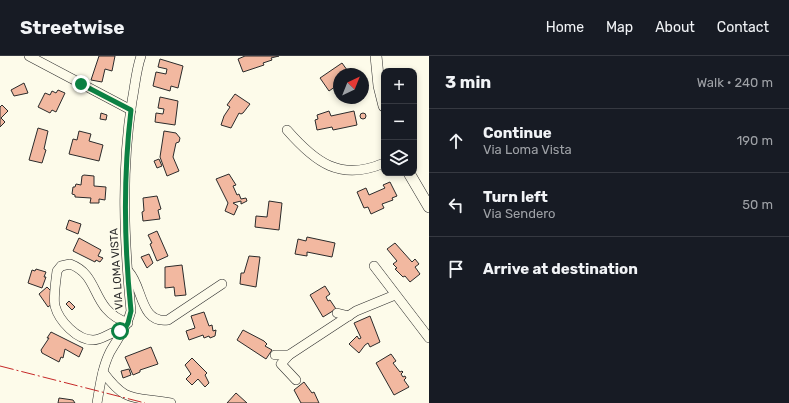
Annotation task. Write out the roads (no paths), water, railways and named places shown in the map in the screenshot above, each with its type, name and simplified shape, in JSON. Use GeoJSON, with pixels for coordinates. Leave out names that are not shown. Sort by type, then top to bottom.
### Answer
{"type":"FeatureCollection","features":[{"type":"Feature","properties":{"kind":"main road"},"geometry":{"type":"LineString","coordinates":[[376,56],[379,86],[384,104]]}},
{"type":"Feature","properties":{"kind":"main road"},"geometry":{"type":"LineString","coordinates":[[410,176],[420,195],[429,207]]}},
{"type":"Feature","properties":{"kind":"street"},"geometry":{"type":"LineString","coordinates":[[29,56],[131,110]]}},
{"type":"Feature","properties":{"kind":"street","name":"VIA LOMA VISTA"},"geometry":{"type":"LineString","coordinates":[[96,403],[103,372],[110,352],[128,323],[131,311],[124,234],[125,163],[131,110],[141,56]]}},
{"type":"Feature","properties":{"kind":"street"},"geometry":{"type":"LineString","coordinates":[[287,130],[301,146],[327,166],[346,171],[375,167],[381,164]]}},
{"type":"Feature","properties":{"kind":"street"},"geometry":{"type":"LineString","coordinates":[[123,332],[116,331],[94,340],[82,337],[70,328],[60,316],[55,305],[57,271],[59,268],[70,264],[84,271],[90,279],[99,300],[108,311],[117,319],[128,323]]}},
{"type":"Feature","properties":{"kind":"street"},"geometry":{"type":"LineString","coordinates":[[374,266],[429,338]]}},
{"type":"Feature","properties":{"kind":"street"},"geometry":{"type":"LineString","coordinates":[[127,269],[132,274],[147,311],[153,318],[162,321],[168,320],[222,284]]}},
{"type":"Feature","properties":{"kind":"street"},"geometry":{"type":"LineString","coordinates":[[296,380],[280,364],[289,355],[349,316],[395,295]]}},
{"type":"Feature","properties":{"kind":"street"},"geometry":{"type":"LineString","coordinates":[[336,313],[349,316]]}},
{"type":"Feature","properties":{"kind":"street"},"geometry":{"type":"LineString","coordinates":[[275,355],[289,355]]}},
{"type":"Feature","properties":{"kind":"street"},"geometry":{"type":"LineString","coordinates":[[103,372],[119,397],[130,402],[171,403]]}}]}
